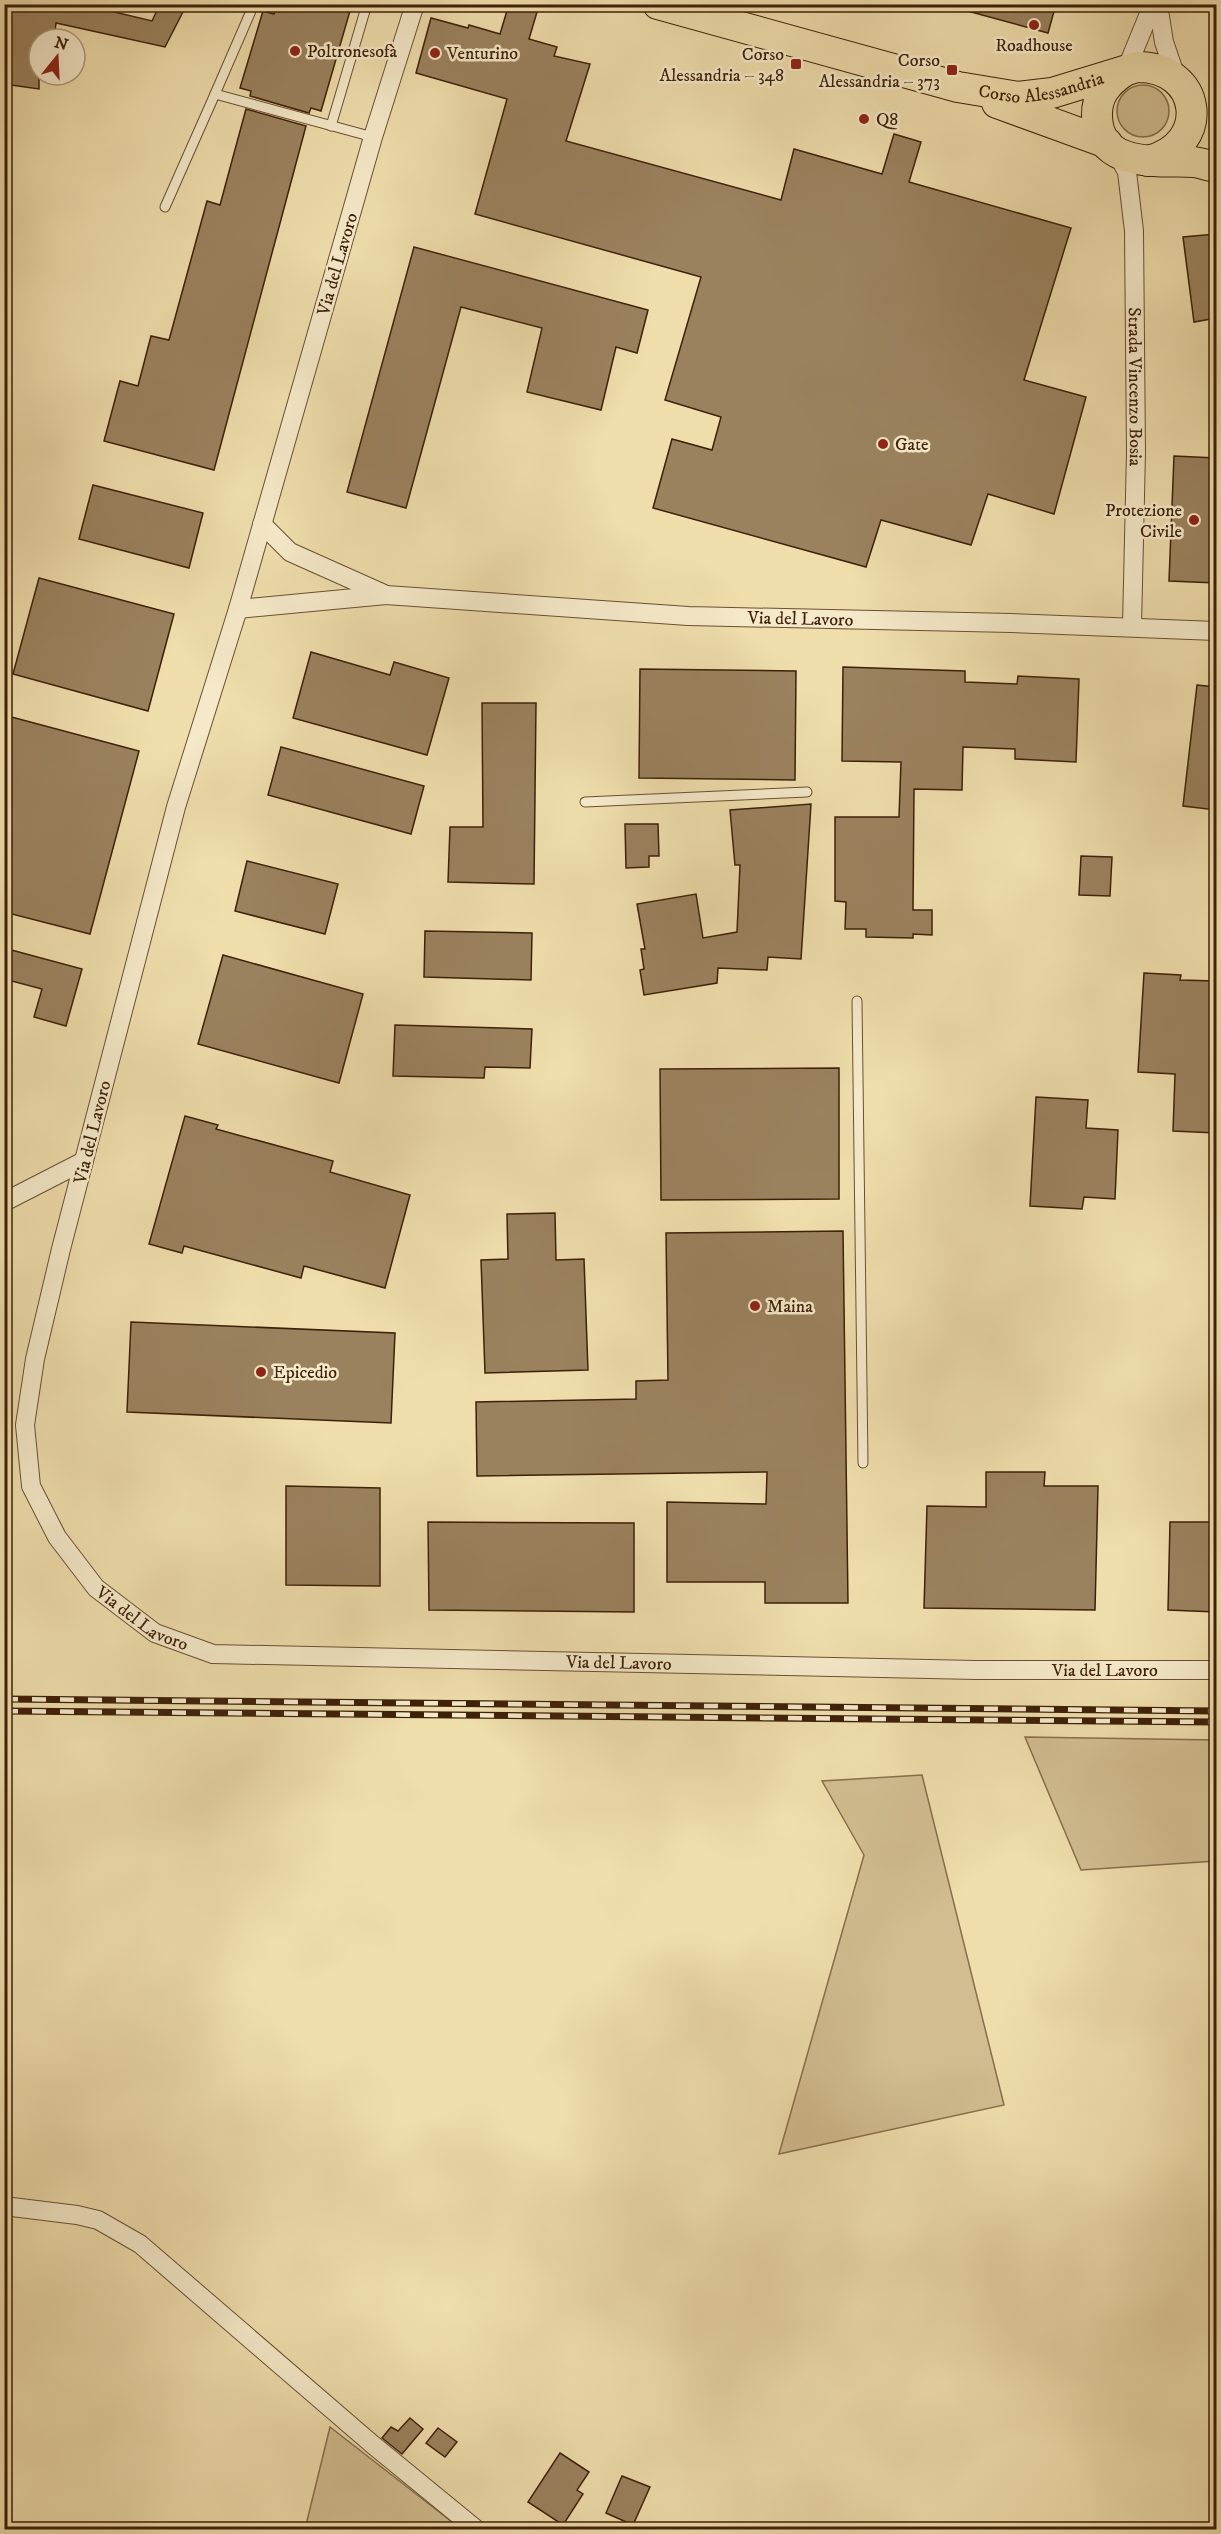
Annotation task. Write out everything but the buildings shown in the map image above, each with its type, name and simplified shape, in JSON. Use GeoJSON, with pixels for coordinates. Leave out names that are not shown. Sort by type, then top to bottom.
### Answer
{"type":"FeatureCollection","features":[{"type":"Feature","properties":{"kind":"main road","name":"Corso Alessandria"},"geometry":{"type":"LineString","coordinates":[[658,4],[958,87],[1111,147],[1126,158],[1197,163],[1216,167]]}},
{"type":"Feature","properties":{"kind":"main road","name":"Corso Alessandria"},"geometry":{"type":"LineString","coordinates":[[958,87],[1018,97],[1052,93],[1125,71],[1150,67],[1163,70],[1216,125]]}},
{"type":"Feature","properties":{"kind":"main road","name":"Corso Alessandria"},"geometry":{"type":"LineString","coordinates":[[1111,147],[1097,119],[1098,105],[1102,91],[1111,80],[1125,71]]}},
{"type":"Feature","properties":{"kind":"main road"},"geometry":{"type":"LineString","coordinates":[[1148,161],[1162,158],[1174,151],[1184,140],[1191,120],[1183,89]]}},
{"type":"Feature","properties":{"kind":"street","name":"Via del Lavoro"},"geometry":{"type":"LineString","coordinates":[[415,4],[373,137],[238,609],[176,807],[84,1161],[35,1359],[25,1425],[31,1486],[57,1537],[96,1588],[154,1633],[213,1654],[964,1669],[1216,1670]]}},
{"type":"Feature","properties":{"kind":"street"},"geometry":{"type":"LineString","coordinates":[[1125,71],[1153,4]]}},
{"type":"Feature","properties":{"kind":"street"},"geometry":{"type":"LineString","coordinates":[[1158,4],[1164,42],[1183,89]]}},
{"type":"Feature","properties":{"kind":"street","name":"Strada Vincenzo Bosia"},"geometry":{"type":"LineString","coordinates":[[1111,147],[1127,172],[1134,231],[1136,452],[1132,626]]}},
{"type":"Feature","properties":{"kind":"street","name":"Via del Lavoro"},"geometry":{"type":"LineString","coordinates":[[262,524],[290,552],[386,594]]}},
{"type":"Feature","properties":{"kind":"street","name":"Via del Lavoro"},"geometry":{"type":"LineString","coordinates":[[238,609],[386,594],[688,616],[1132,626],[1216,631]]}},
{"type":"Feature","properties":{"kind":"street"},"geometry":{"type":"LineString","coordinates":[[4,1202],[84,1161]]}},
{"type":"Feature","properties":{"kind":"street"},"geometry":{"type":"LineString","coordinates":[[4,2206],[77,2215],[98,2220],[140,2244],[372,2444],[477,2529]]}},
{"type":"Feature","properties":{"kind":"lane"},"geometry":{"type":"LineString","coordinates":[[165,207],[254,4]]}},
{"type":"Feature","properties":{"kind":"lane"},"geometry":{"type":"LineString","coordinates":[[331,126],[367,4]]}},
{"type":"Feature","properties":{"kind":"lane"},"geometry":{"type":"LineString","coordinates":[[215,94],[373,137]]}},
{"type":"Feature","properties":{"kind":"lane"},"geometry":{"type":"LineString","coordinates":[[585,802],[807,792]]}},
{"type":"Feature","properties":{"kind":"lane"},"geometry":{"type":"LineString","coordinates":[[857,1001],[863,1463]]}},
{"type":"Feature","properties":{"kind":"shaded area"},"geometry":{"type":"Polygon","coordinates":[[[1138,85],[1148,85],[1162,92],[1169,111],[1162,130],[1148,137],[1138,137],[1128,133],[1121,126],[1117,116],[1117,106],[1121,96],[1128,89],[1138,85]]]}},
{"type":"Feature","properties":{"kind":"shaded area"},"geometry":{"type":"Polygon","coordinates":[[[1025,1737],[1216,1740],[1216,1861],[1081,1870],[1025,1737]]]}},
{"type":"Feature","properties":{"kind":"shaded area"},"geometry":{"type":"Polygon","coordinates":[[[922,1775],[1004,2105],[779,2154],[864,1855],[822,1781],[922,1775]]]}},
{"type":"Feature","properties":{"kind":"shaded area"},"geometry":{"type":"Polygon","coordinates":[[[330,2427],[461,2529],[305,2529],[330,2427]]]}},
{"type":"Feature","properties":{"kind":"railway"},"geometry":{"type":"LineString","coordinates":[[4,1699],[1216,1711]]}},
{"type":"Feature","properties":{"kind":"railway"},"geometry":{"type":"LineString","coordinates":[[4,1711],[1216,1722]]}},
{"type":"Feature","properties":{"kind":"place","name":"Roadhouse"},"geometry":{"type":"Point","coordinates":[1034,25]}},
{"type":"Feature","properties":{"kind":"place","name":"Poltronesofà"},"geometry":{"type":"Point","coordinates":[295,51]}},
{"type":"Feature","properties":{"kind":"place","name":"Venturino"},"geometry":{"type":"Point","coordinates":[435,53]}},
{"type":"Feature","properties":{"kind":"place","name":"Corso Alessandria – 348"},"geometry":{"type":"Point","coordinates":[796,64]}},
{"type":"Feature","properties":{"kind":"place","name":"Corso Alessandria – 373"},"geometry":{"type":"Point","coordinates":[952,70]}},
{"type":"Feature","properties":{"kind":"place","name":"Q8"},"geometry":{"type":"Point","coordinates":[864,119]}},
{"type":"Feature","properties":{"kind":"place","name":"Gate"},"geometry":{"type":"Point","coordinates":[883,444]}},
{"type":"Feature","properties":{"kind":"place","name":"Protezione Civile"},"geometry":{"type":"Point","coordinates":[1194,520]}},
{"type":"Feature","properties":{"kind":"place","name":"Maina"},"geometry":{"type":"Point","coordinates":[755,1306]}},
{"type":"Feature","properties":{"kind":"place","name":"Epicedio"},"geometry":{"type":"Point","coordinates":[261,1372]}}]}
